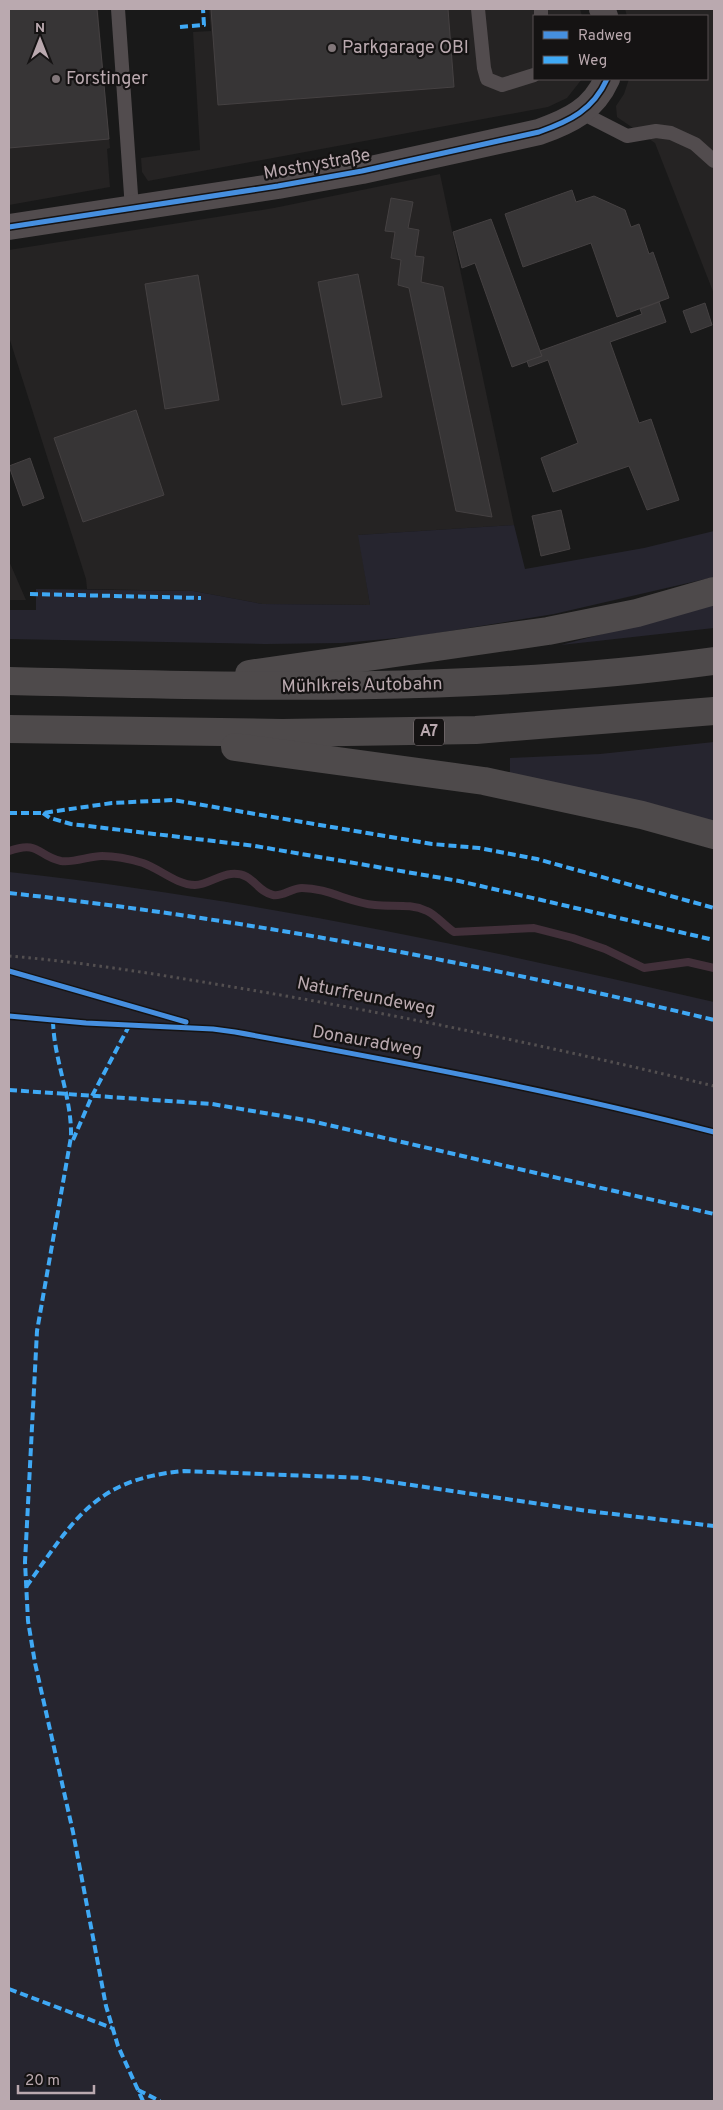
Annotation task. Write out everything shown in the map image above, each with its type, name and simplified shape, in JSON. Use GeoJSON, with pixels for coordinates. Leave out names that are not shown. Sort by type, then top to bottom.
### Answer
{"type":"FeatureCollection","features":[{"type":"Feature","properties":{"kind":"highway"},"geometry":{"type":"LineString","coordinates":[[176,686],[312,663],[408,653],[548,631],[637,613],[714,591]]}},
{"type":"Feature","properties":{"kind":"highway","name":"Mühlkreis Autobahn"},"geometry":{"type":"LineString","coordinates":[[9,681],[272,687],[445,684],[575,676],[714,661]]}},
{"type":"Feature","properties":{"kind":"highway","name":"A7"},"geometry":{"type":"LineString","coordinates":[[9,729],[142,732],[476,730],[714,711]]}},
{"type":"Feature","properties":{"kind":"highway"},"geometry":{"type":"LineString","coordinates":[[142,732],[337,762],[484,781],[633,812],[714,835]]}},
{"type":"Feature","properties":{"kind":"street","name":"Mostnystraße"},"geometry":{"type":"LineString","coordinates":[[9,228],[362,171],[540,132],[564,123],[582,113],[596,98],[605,80]]}},
{"type":"Feature","properties":{"kind":"lane"},"geometry":{"type":"LineString","coordinates":[[118,9],[132,209]]}},
{"type":"Feature","properties":{"kind":"lane"},"geometry":{"type":"LineString","coordinates":[[478,9],[484,68],[487,79],[502,85],[533,75]]}},
{"type":"Feature","properties":{"kind":"lane"},"geometry":{"type":"LineString","coordinates":[[582,113],[628,136],[656,131],[670,133],[695,144],[714,160]]}},
{"type":"Feature","properties":{"kind":"shaded area","name":"Forstinger"},"geometry":{"type":"Polygon","coordinates":[[[9,9],[98,9],[110,148],[107,149],[110,187],[9,205],[9,9]]]}},
{"type":"Feature","properties":{"kind":"shaded area"},"geometry":{"type":"Polygon","coordinates":[[[209,9],[580,9],[582,15],[533,15],[533,80],[581,80],[567,98],[548,107],[148,181],[142,172],[141,158],[200,150],[193,32],[211,31],[209,9]]]}},
{"type":"Feature","properties":{"kind":"shaded area"},"geometry":{"type":"Polygon","coordinates":[[[625,9],[714,9],[714,294],[655,143],[617,117],[616,106],[624,94],[629,80],[708,80],[708,15],[627,15],[625,9]]]}},
{"type":"Feature","properties":{"kind":"shaded area"},"geometry":{"type":"Polygon","coordinates":[[[440,174],[514,525],[359,535],[370,605],[262,604],[193,591],[87,589],[86,579],[9,337],[9,250],[274,208],[440,174]]]}},
{"type":"Feature","properties":{"kind":"shaded area"},"geometry":{"type":"Polygon","coordinates":[[[514,525],[525,569],[644,548],[714,531],[714,577],[554,614],[419,636],[342,643],[265,644],[9,639],[9,610],[36,610],[36,589],[193,591],[262,604],[370,605],[358,535],[514,525]]]}},
{"type":"Feature","properties":{"kind":"shaded area"},"geometry":{"type":"Polygon","coordinates":[[[9,561],[26,600],[9,600],[9,561]]]}},
{"type":"Feature","properties":{"kind":"shaded area"},"geometry":{"type":"Polygon","coordinates":[[[714,604],[714,628],[561,645],[714,604]]]}},
{"type":"Feature","properties":{"kind":"shaded area"},"geometry":{"type":"Polygon","coordinates":[[[714,742],[714,822],[657,805],[510,775],[510,758],[600,754],[714,742]]]}},
{"type":"Feature","properties":{"kind":"shaded area"},"geometry":{"type":"Polygon","coordinates":[[[9,872],[187,896],[363,926],[714,1002],[714,2101],[9,2101],[9,872]]]}},
{"type":"Feature","properties":{"kind":"building","name":"Forstinger"},"geometry":{"type":"Polygon","coordinates":[[[9,9],[97,9],[109,139],[9,148],[9,9]]]}},
{"type":"Feature","properties":{"kind":"building","name":"Parkgarage OBI"},"geometry":{"type":"Polygon","coordinates":[[[211,9],[448,9],[454,87],[218,105],[211,9]]]}},
{"type":"Feature","properties":{"kind":"building"},"geometry":{"type":"Polygon","coordinates":[[[572,190],[576,202],[594,196],[625,210],[631,227],[639,224],[649,254],[653,252],[669,298],[617,317],[591,243],[523,267],[505,214],[572,190]]]}},
{"type":"Feature","properties":{"kind":"building"},"geometry":{"type":"Polygon","coordinates":[[[391,198],[413,202],[408,228],[419,230],[415,256],[424,257],[421,282],[443,287],[492,517],[456,511],[409,288],[398,285],[401,260],[391,258],[395,232],[385,231],[391,198]]]}},
{"type":"Feature","properties":{"kind":"building"},"geometry":{"type":"Polygon","coordinates":[[[491,219],[542,356],[512,367],[475,263],[462,268],[453,232],[491,219]]]}},
{"type":"Feature","properties":{"kind":"building"},"geometry":{"type":"Polygon","coordinates":[[[358,274],[382,397],[342,405],[318,282],[358,274]]]}},
{"type":"Feature","properties":{"kind":"building"},"geometry":{"type":"Polygon","coordinates":[[[198,275],[219,400],[165,409],[145,284],[198,275]]]}},
{"type":"Feature","properties":{"kind":"building"},"geometry":{"type":"Polygon","coordinates":[[[659,302],[666,322],[610,342],[639,423],[651,419],[679,500],[647,510],[629,466],[553,492],[541,458],[578,443],[548,360],[529,367],[527,361],[542,356],[540,351],[642,314],[640,309],[659,302]]]}},
{"type":"Feature","properties":{"kind":"building"},"geometry":{"type":"Polygon","coordinates":[[[705,303],[712,325],[691,333],[683,311],[705,303]]]}},
{"type":"Feature","properties":{"kind":"building"},"geometry":{"type":"Polygon","coordinates":[[[136,410],[164,495],[83,522],[54,438],[136,410]]]}},
{"type":"Feature","properties":{"kind":"building"},"geometry":{"type":"Polygon","coordinates":[[[30,458],[44,498],[23,506],[9,466],[30,458]]]}},
{"type":"Feature","properties":{"kind":"building"},"geometry":{"type":"Polygon","coordinates":[[[561,510],[570,549],[541,556],[532,516],[561,510]]]}},
{"type":"Feature","properties":{"kind":"waterway"},"geometry":{"type":"LineString","coordinates":[[9,851],[19,848],[33,848],[53,859],[61,861],[102,856],[123,858],[143,863],[175,880],[195,885],[226,875],[239,874],[250,879],[262,890],[273,895],[280,895],[302,888],[321,890],[366,904],[408,906],[421,909],[433,915],[454,932],[534,928],[605,949],[644,968],[688,962],[714,968]]}},
{"type":"Feature","properties":{"kind":"marked path"},"geometry":{"type":"LineString","coordinates":[[180,27],[204,25],[203,9]]}},
{"type":"Feature","properties":{"kind":"marked path"},"geometry":{"type":"LineString","coordinates":[[30,594],[201,598]]}},
{"type":"Feature","properties":{"kind":"marked path"},"geometry":{"type":"LineString","coordinates":[[9,813],[43,813],[112,803],[173,800],[432,844],[479,848],[537,859],[714,908]]}},
{"type":"Feature","properties":{"kind":"marked path"},"geometry":{"type":"LineString","coordinates":[[43,813],[50,818],[71,824],[255,846],[459,881],[714,940]]}},
{"type":"Feature","properties":{"kind":"marked path"},"geometry":{"type":"LineString","coordinates":[[9,893],[187,916],[364,945],[540,980],[714,1020]]}},
{"type":"Feature","properties":{"kind":"marked path"},"geometry":{"type":"LineString","coordinates":[[53,1021],[56,1050],[69,1108],[71,1137],[37,1331],[25,1562],[28,1621],[35,1663],[73,1832],[106,2006],[118,2046],[143,2101]]}},
{"type":"Feature","properties":{"kind":"marked path"},"geometry":{"type":"LineString","coordinates":[[73,1140],[92,1096],[129,1026]]}},
{"type":"Feature","properties":{"kind":"marked path"},"geometry":{"type":"LineString","coordinates":[[9,1090],[212,1104],[311,1121],[714,1214]]}},
{"type":"Feature","properties":{"kind":"marked path"},"geometry":{"type":"LineString","coordinates":[[26,1587],[58,1542],[89,1507],[107,1494],[128,1483],[153,1476],[184,1471],[364,1478],[588,1511],[714,1526]]}},
{"type":"Feature","properties":{"kind":"marked path"},"geometry":{"type":"LineString","coordinates":[[9,1989],[112,2028]]}},
{"type":"Feature","properties":{"kind":"marked path"},"geometry":{"type":"LineString","coordinates":[[138,2090],[160,2101]]}},
{"type":"Feature","properties":{"kind":"cycle path"},"geometry":{"type":"LineString","coordinates":[[9,227],[278,186],[362,171],[539,132],[570,119],[579,113],[595,99],[606,80]]}},
{"type":"Feature","properties":{"kind":"cycle path"},"geometry":{"type":"LineString","coordinates":[[9,971],[186,1022]]}},
{"type":"Feature","properties":{"kind":"cycle path","name":"Donauradweg"},"geometry":{"type":"LineString","coordinates":[[9,1016],[86,1023],[213,1029],[235,1032],[535,1090],[714,1132]]}},
{"type":"Feature","properties":{"kind":"place","name":"Parkgarage OBI"},"geometry":{"type":"Point","coordinates":[332,48]}},
{"type":"Feature","properties":{"kind":"place","name":"Forstinger"},"geometry":{"type":"Point","coordinates":[56,79]}}]}
